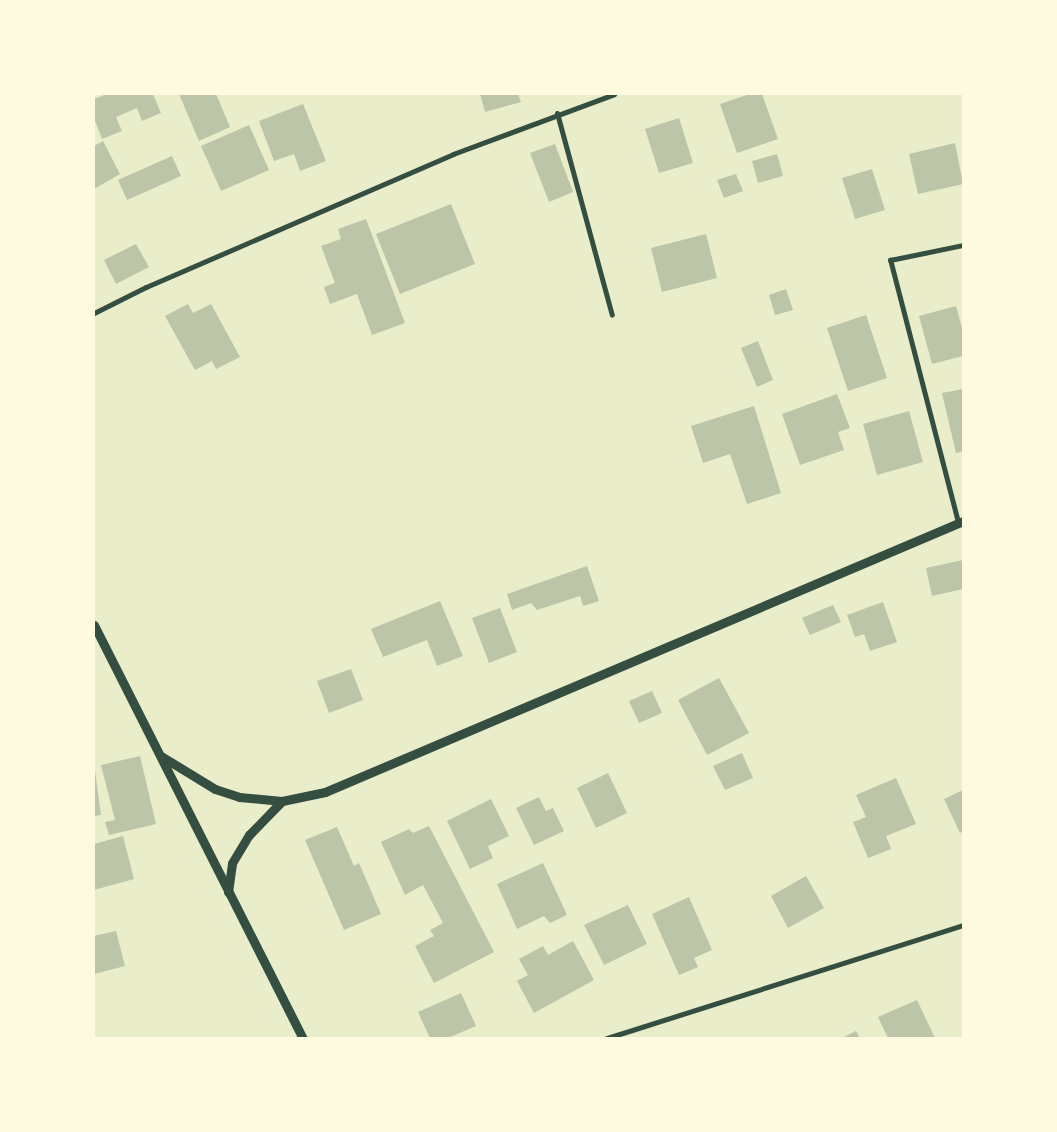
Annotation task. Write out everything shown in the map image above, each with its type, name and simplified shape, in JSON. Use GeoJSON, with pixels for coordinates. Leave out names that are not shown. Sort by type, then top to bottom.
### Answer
{"type":"FeatureCollection","features":[{"type":"Feature","properties":{"kind":"street"},"geometry":{"type":"LineString","coordinates":[[94,314],[146,287],[426,165],[556,113],[614,94]]}},
{"type":"Feature","properties":{"kind":"street"},"geometry":{"type":"LineString","coordinates":[[556,113],[612,315]]}},
{"type":"Feature","properties":{"kind":"street"},"geometry":{"type":"LineString","coordinates":[[161,756],[215,789],[239,797],[282,801],[325,792],[961,521],[890,260],[963,245]]}},
{"type":"Feature","properties":{"kind":"street"},"geometry":{"type":"LineString","coordinates":[[94,625],[303,1038]]}},
{"type":"Feature","properties":{"kind":"street"},"geometry":{"type":"LineString","coordinates":[[228,892],[232,862],[245,842],[282,801]]}},
{"type":"Feature","properties":{"kind":"street"},"geometry":{"type":"LineString","coordinates":[[607,1038],[963,925]]}},
{"type":"Feature","properties":{"kind":"building"},"geometry":{"type":"Polygon","coordinates":[[[107,94],[153,94],[161,113],[142,121],[137,108],[116,117],[122,131],[102,139],[94,118],[94,99],[107,94]]]}},
{"type":"Feature","properties":{"kind":"building"},"geometry":{"type":"Polygon","coordinates":[[[179,94],[216,94],[230,127],[199,141],[179,94]]]}},
{"type":"Feature","properties":{"kind":"building"},"geometry":{"type":"Polygon","coordinates":[[[480,94],[518,94],[521,102],[485,112],[480,94]]]}},
{"type":"Feature","properties":{"kind":"building"},"geometry":{"type":"Polygon","coordinates":[[[750,94],[762,94],[778,139],[737,153],[720,104],[750,94]]]}},
{"type":"Feature","properties":{"kind":"building"},"geometry":{"type":"Polygon","coordinates":[[[303,104],[326,161],[300,171],[294,154],[274,161],[259,121],[303,104]]]}},
{"type":"Feature","properties":{"kind":"building"},"geometry":{"type":"Polygon","coordinates":[[[679,118],[693,163],[659,173],[645,129],[679,118]]]}},
{"type":"Feature","properties":{"kind":"building"},"geometry":{"type":"Polygon","coordinates":[[[249,125],[269,170],[221,191],[201,146],[249,125]]]}},
{"type":"Feature","properties":{"kind":"building"},"geometry":{"type":"Polygon","coordinates":[[[103,141],[120,174],[94,189],[94,146],[103,141]]]}},
{"type":"Feature","properties":{"kind":"building"},"geometry":{"type":"Polygon","coordinates":[[[955,143],[963,184],[918,194],[909,154],[955,143]]]}},
{"type":"Feature","properties":{"kind":"building"},"geometry":{"type":"Polygon","coordinates":[[[555,144],[573,192],[549,202],[530,153],[555,144]]]}},
{"type":"Feature","properties":{"kind":"building"},"geometry":{"type":"Polygon","coordinates":[[[777,154],[783,176],[758,183],[752,161],[777,154]]]}},
{"type":"Feature","properties":{"kind":"building"},"geometry":{"type":"Polygon","coordinates":[[[172,156],[181,176],[127,200],[118,180],[172,156]]]}},
{"type":"Feature","properties":{"kind":"building"},"geometry":{"type":"Polygon","coordinates":[[[872,169],[885,210],[855,219],[842,178],[872,169]]]}},
{"type":"Feature","properties":{"kind":"building"},"geometry":{"type":"Polygon","coordinates":[[[736,174],[743,191],[724,198],[717,180],[736,174]]]}},
{"type":"Feature","properties":{"kind":"building"},"geometry":{"type":"Polygon","coordinates":[[[451,204],[475,264],[400,294],[376,234],[451,204]]]}},
{"type":"Feature","properties":{"kind":"building"},"geometry":{"type":"Polygon","coordinates":[[[366,219],[405,323],[372,335],[357,294],[330,304],[324,287],[335,283],[321,246],[341,239],[338,229],[366,219]]]}},
{"type":"Feature","properties":{"kind":"building"},"geometry":{"type":"Polygon","coordinates":[[[706,234],[717,278],[662,292],[651,248],[706,234]]]}},
{"type":"Feature","properties":{"kind":"building"},"geometry":{"type":"Polygon","coordinates":[[[136,244],[149,267],[116,284],[104,260],[136,244]]]}},
{"type":"Feature","properties":{"kind":"building"},"geometry":{"type":"Polygon","coordinates":[[[786,289],[793,310],[775,315],[769,295],[786,289]]]}},
{"type":"Feature","properties":{"kind":"building"},"geometry":{"type":"Polygon","coordinates":[[[188,304],[193,313],[211,304],[240,357],[216,369],[212,361],[195,370],[165,316],[188,304]]]}},
{"type":"Feature","properties":{"kind":"building"},"geometry":{"type":"Polygon","coordinates":[[[956,306],[963,332],[963,356],[932,364],[919,316],[956,306]]]}},
{"type":"Feature","properties":{"kind":"building"},"geometry":{"type":"Polygon","coordinates":[[[866,315],[887,378],[848,391],[827,328],[866,315]]]}},
{"type":"Feature","properties":{"kind":"building"},"geometry":{"type":"Polygon","coordinates":[[[758,341],[773,380],[757,387],[741,348],[758,341]]]}},
{"type":"Feature","properties":{"kind":"building"},"geometry":{"type":"Polygon","coordinates":[[[963,389],[963,451],[956,453],[942,393],[963,389]]]}},
{"type":"Feature","properties":{"kind":"building"},"geometry":{"type":"Polygon","coordinates":[[[837,394],[850,428],[838,432],[844,450],[800,465],[782,414],[837,394]]]}},
{"type":"Feature","properties":{"kind":"building"},"geometry":{"type":"Polygon","coordinates":[[[754,406],[781,493],[747,504],[730,454],[703,463],[691,426],[754,406]]]}},
{"type":"Feature","properties":{"kind":"building"},"geometry":{"type":"Polygon","coordinates":[[[909,411],[923,462],[877,475],[863,424],[909,411]]]}},
{"type":"Feature","properties":{"kind":"building"},"geometry":{"type":"Polygon","coordinates":[[[963,560],[963,589],[932,596],[926,568],[963,560]]]}},
{"type":"Feature","properties":{"kind":"building"},"geometry":{"type":"Polygon","coordinates":[[[587,566],[599,601],[583,606],[580,596],[537,610],[531,603],[512,610],[507,594],[587,566]]]}},
{"type":"Feature","properties":{"kind":"building"},"geometry":{"type":"Polygon","coordinates":[[[440,601],[463,656],[437,666],[427,640],[383,657],[371,629],[440,601]]]}},
{"type":"Feature","properties":{"kind":"building"},"geometry":{"type":"Polygon","coordinates":[[[883,602],[897,642],[870,651],[864,634],[855,637],[847,615],[883,602]]]}},
{"type":"Feature","properties":{"kind":"building"},"geometry":{"type":"Polygon","coordinates":[[[833,605],[841,622],[810,635],[802,618],[833,605]]]}},
{"type":"Feature","properties":{"kind":"building"},"geometry":{"type":"Polygon","coordinates":[[[500,608],[517,652],[489,663],[472,618],[500,608]]]}},
{"type":"Feature","properties":{"kind":"building"},"geometry":{"type":"Polygon","coordinates":[[[351,669],[363,700],[329,713],[317,681],[351,669]]]}},
{"type":"Feature","properties":{"kind":"building"},"geometry":{"type":"Polygon","coordinates":[[[719,678],[749,733],[707,755],[678,700],[719,678]]]}},
{"type":"Feature","properties":{"kind":"building"},"geometry":{"type":"Polygon","coordinates":[[[652,691],[662,713],[639,723],[629,701],[652,691]]]}},
{"type":"Feature","properties":{"kind":"building"},"geometry":{"type":"Polygon","coordinates":[[[742,753],[753,778],[725,790],[713,766],[742,753]]]}},
{"type":"Feature","properties":{"kind":"building"},"geometry":{"type":"Polygon","coordinates":[[[140,756],[156,824],[109,835],[105,822],[115,820],[101,765],[140,756]]]}},
{"type":"Feature","properties":{"kind":"building"},"geometry":{"type":"Polygon","coordinates":[[[94,772],[101,815],[94,816],[94,772]]]}},
{"type":"Feature","properties":{"kind":"building"},"geometry":{"type":"Polygon","coordinates":[[[608,773],[627,813],[596,828],[577,788],[608,773]]]}},
{"type":"Feature","properties":{"kind":"building"},"geometry":{"type":"Polygon","coordinates":[[[896,778],[916,824],[886,836],[891,849],[868,858],[853,822],[866,817],[856,795],[896,778]]]}},
{"type":"Feature","properties":{"kind":"building"},"geometry":{"type":"Polygon","coordinates":[[[963,790],[963,831],[960,833],[944,799],[963,790]]]}},
{"type":"Feature","properties":{"kind":"building"},"geometry":{"type":"Polygon","coordinates":[[[539,797],[546,811],[553,808],[564,831],[534,845],[516,808],[539,797]]]}},
{"type":"Feature","properties":{"kind":"building"},"geometry":{"type":"Polygon","coordinates":[[[491,799],[509,836],[488,846],[493,858],[470,869],[447,821],[491,799]]]}},
{"type":"Feature","properties":{"kind":"building"},"geometry":{"type":"Polygon","coordinates":[[[429,826],[494,952],[434,983],[415,946],[434,936],[430,930],[443,923],[423,885],[405,895],[381,842],[409,829],[413,833],[429,826]]]}},
{"type":"Feature","properties":{"kind":"building"},"geometry":{"type":"Polygon","coordinates":[[[337,827],[354,866],[359,863],[381,914],[344,930],[305,840],[337,827]]]}},
{"type":"Feature","properties":{"kind":"building"},"geometry":{"type":"Polygon","coordinates":[[[123,836],[134,879],[94,890],[94,844],[123,836]]]}},
{"type":"Feature","properties":{"kind":"building"},"geometry":{"type":"Polygon","coordinates":[[[543,863],[567,915],[550,923],[544,916],[517,929],[497,884],[543,863]]]}},
{"type":"Feature","properties":{"kind":"building"},"geometry":{"type":"Polygon","coordinates":[[[806,876],[824,908],[788,928],[771,896],[806,876]]]}},
{"type":"Feature","properties":{"kind":"building"},"geometry":{"type":"Polygon","coordinates":[[[689,897],[712,950],[694,958],[698,967],[679,975],[652,914],[689,897]]]}},
{"type":"Feature","properties":{"kind":"building"},"geometry":{"type":"Polygon","coordinates":[[[628,905],[647,944],[604,965],[584,925],[628,905]]]}},
{"type":"Feature","properties":{"kind":"building"},"geometry":{"type":"Polygon","coordinates":[[[116,931],[125,966],[94,974],[94,936],[116,931]]]}},
{"type":"Feature","properties":{"kind":"building"},"geometry":{"type":"Polygon","coordinates":[[[573,941],[594,980],[534,1013],[517,981],[528,975],[519,959],[543,946],[548,955],[573,941]]]}},
{"type":"Feature","properties":{"kind":"building"},"geometry":{"type":"Polygon","coordinates":[[[461,993],[476,1026],[448,1038],[430,1038],[418,1012],[461,993]]]}},
{"type":"Feature","properties":{"kind":"building"},"geometry":{"type":"Polygon","coordinates":[[[917,1000],[935,1038],[888,1038],[878,1017],[917,1000]]]}},
{"type":"Feature","properties":{"kind":"building"},"geometry":{"type":"Polygon","coordinates":[[[856,1031],[860,1038],[842,1038],[856,1031]]]}}]}
